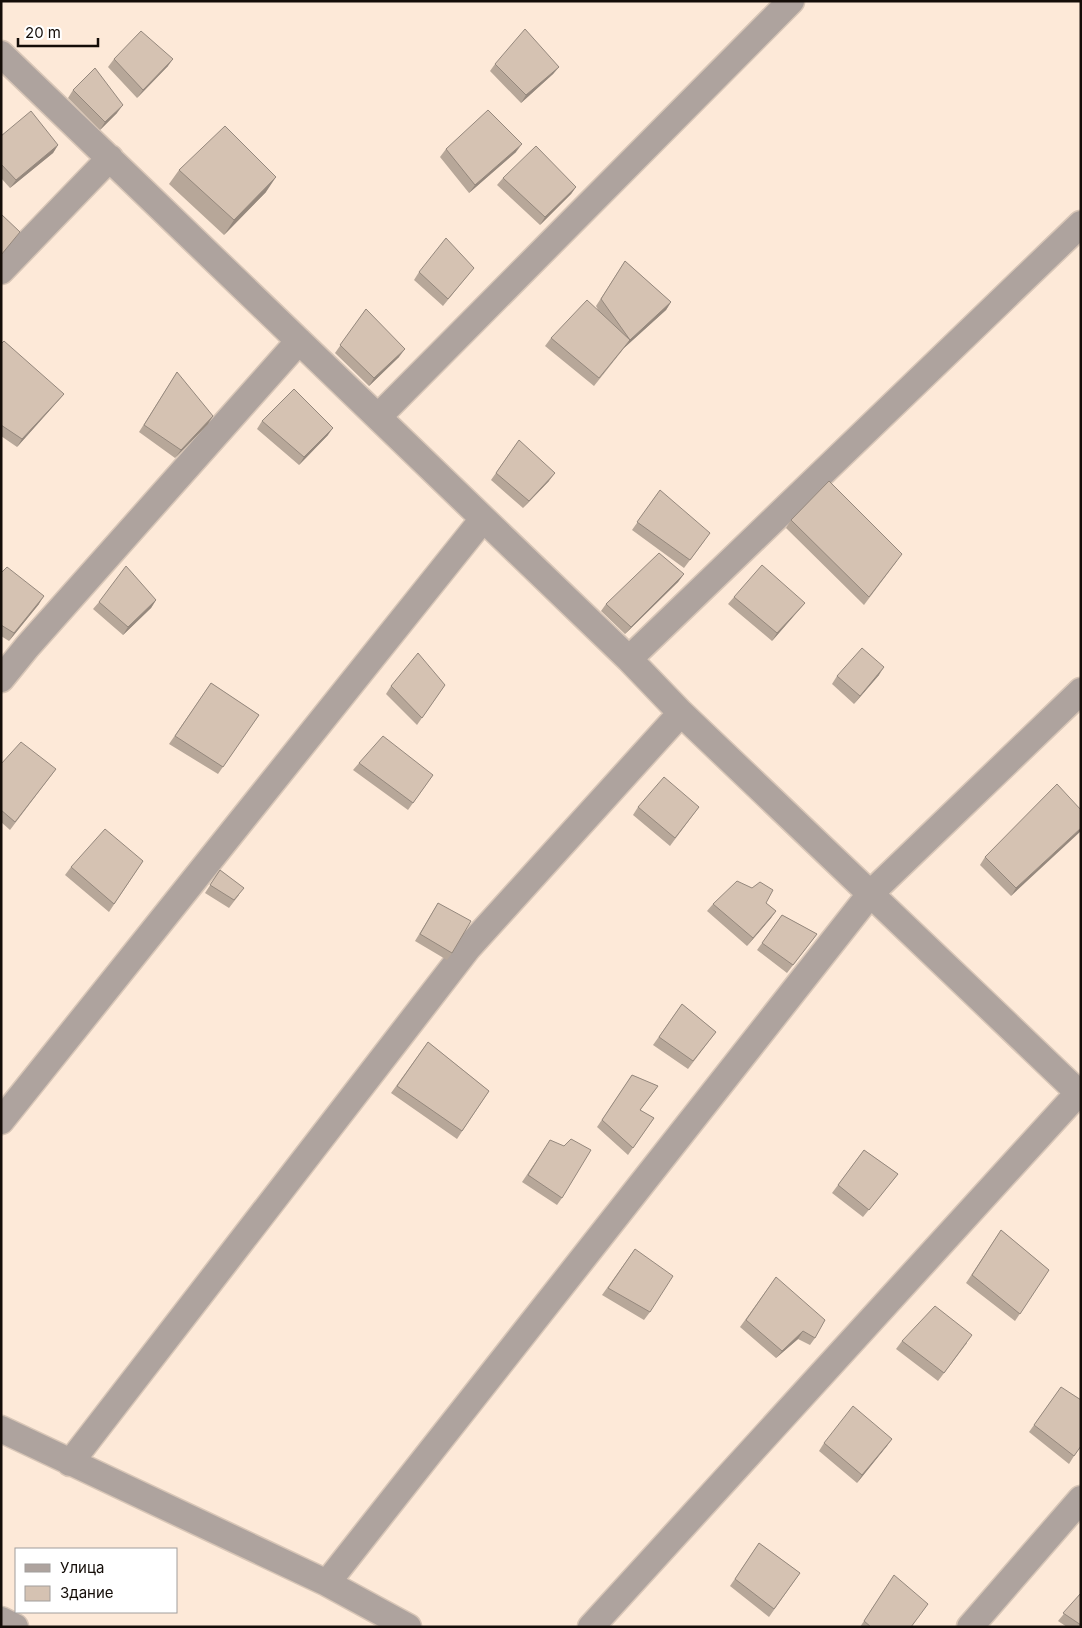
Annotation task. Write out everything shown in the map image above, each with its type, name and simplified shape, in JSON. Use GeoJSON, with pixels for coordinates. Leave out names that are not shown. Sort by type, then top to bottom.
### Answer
{"type":"FeatureCollection","features":[{"type":"Feature","properties":{"kind":"street"},"geometry":{"type":"LineString","coordinates":[[378,417],[791,1]]}},
{"type":"Feature","properties":{"kind":"street"},"geometry":{"type":"LineString","coordinates":[[1,54],[629,659],[681,712],[1080,1093],[591,1627]]}},
{"type":"Feature","properties":{"kind":"street"},"geometry":{"type":"LineString","coordinates":[[1,271],[110,158]]}},
{"type":"Feature","properties":{"kind":"street"},"geometry":{"type":"LineString","coordinates":[[629,659],[1081,224]]}},
{"type":"Feature","properties":{"kind":"street"},"geometry":{"type":"LineString","coordinates":[[1,679],[27,647],[299,341]]}},
{"type":"Feature","properties":{"kind":"street"},"geometry":{"type":"LineString","coordinates":[[1,1121],[483,519]]}},
{"type":"Feature","properties":{"kind":"street"},"geometry":{"type":"LineString","coordinates":[[327,1583],[871,893],[1081,691]]}},
{"type":"Feature","properties":{"kind":"street"},"geometry":{"type":"LineString","coordinates":[[70,1463],[468,948],[681,712]]}},
{"type":"Feature","properties":{"kind":"street"},"geometry":{"type":"LineString","coordinates":[[1,1429],[327,1583],[408,1627]]}},
{"type":"Feature","properties":{"kind":"street"},"geometry":{"type":"LineString","coordinates":[[970,1627],[1081,1499]]}},
{"type":"Feature","properties":{"kind":"street"},"geometry":{"type":"LineString","coordinates":[[1,1620],[15,1627]]}},
{"type":"Feature","properties":{"kind":"building"},"geometry":{"type":"Polygon","coordinates":[[[525,29],[559,67],[526,95],[495,64],[525,29]]]}},
{"type":"Feature","properties":{"kind":"building"},"geometry":{"type":"Polygon","coordinates":[[[141,31],[173,59],[143,90],[114,59],[141,31]]]}},
{"type":"Feature","properties":{"kind":"building"},"geometry":{"type":"Polygon","coordinates":[[[95,68],[123,105],[105,122],[73,90],[95,68]]]}},
{"type":"Feature","properties":{"kind":"building"},"geometry":{"type":"Polygon","coordinates":[[[488,110],[522,144],[475,185],[446,149],[488,110]]]}},
{"type":"Feature","properties":{"kind":"building"},"geometry":{"type":"Polygon","coordinates":[[[31,111],[58,145],[16,180],[1,164],[1,136],[31,111]]]}},
{"type":"Feature","properties":{"kind":"building"},"geometry":{"type":"Polygon","coordinates":[[[225,126],[276,177],[234,220],[179,170],[225,126]]]}},
{"type":"Feature","properties":{"kind":"building"},"geometry":{"type":"Polygon","coordinates":[[[536,146],[576,187],[545,217],[503,178],[536,146]]]}},
{"type":"Feature","properties":{"kind":"building"},"geometry":{"type":"Polygon","coordinates":[[[1,214],[20,232],[1,255],[1,214]]]}},
{"type":"Feature","properties":{"kind":"building"},"geometry":{"type":"Polygon","coordinates":[[[446,238],[474,268],[448,299],[419,272],[446,238]]]}},
{"type":"Feature","properties":{"kind":"building"},"geometry":{"type":"Polygon","coordinates":[[[625,261],[671,302],[630,340],[601,299],[625,261]]]}},
{"type":"Feature","properties":{"kind":"building"},"geometry":{"type":"Polygon","coordinates":[[[587,300],[630,340],[599,378],[551,338],[587,300]]]}},
{"type":"Feature","properties":{"kind":"building"},"geometry":{"type":"Polygon","coordinates":[[[366,309],[405,349],[374,378],[340,345],[366,309]]]}},
{"type":"Feature","properties":{"kind":"building"},"geometry":{"type":"Polygon","coordinates":[[[4,341],[64,394],[22,439],[1,425],[1,344],[4,341]]]}},
{"type":"Feature","properties":{"kind":"building"},"geometry":{"type":"Polygon","coordinates":[[[177,372],[213,416],[181,450],[144,425],[177,372]]]}},
{"type":"Feature","properties":{"kind":"building"},"geometry":{"type":"Polygon","coordinates":[[[294,389],[333,428],[304,457],[262,421],[294,389]]]}},
{"type":"Feature","properties":{"kind":"building"},"geometry":{"type":"Polygon","coordinates":[[[519,440],[555,473],[529,501],[496,473],[519,440]]]}},
{"type":"Feature","properties":{"kind":"building"},"geometry":{"type":"Polygon","coordinates":[[[829,481],[902,554],[869,597],[791,520],[829,481]]]}},
{"type":"Feature","properties":{"kind":"building"},"geometry":{"type":"Polygon","coordinates":[[[660,490],[710,533],[690,560],[637,522],[660,490]]]}},
{"type":"Feature","properties":{"kind":"building"},"geometry":{"type":"Polygon","coordinates":[[[659,553],[684,574],[631,627],[606,604],[659,553]]]}},
{"type":"Feature","properties":{"kind":"building"},"geometry":{"type":"Polygon","coordinates":[[[762,565],[805,603],[777,633],[734,597],[762,565]]]}},
{"type":"Feature","properties":{"kind":"building"},"geometry":{"type":"Polygon","coordinates":[[[126,566],[156,600],[128,627],[99,602],[126,566]]]}},
{"type":"Feature","properties":{"kind":"building"},"geometry":{"type":"Polygon","coordinates":[[[7,567],[44,596],[14,633],[1,625],[1,573],[7,567]]]}},
{"type":"Feature","properties":{"kind":"building"},"geometry":{"type":"Polygon","coordinates":[[[862,648],[884,667],[860,696],[837,676],[862,648]]]}},
{"type":"Feature","properties":{"kind":"building"},"geometry":{"type":"Polygon","coordinates":[[[418,653],[445,685],[422,718],[391,686],[418,653]]]}},
{"type":"Feature","properties":{"kind":"building"},"geometry":{"type":"Polygon","coordinates":[[[211,683],[259,715],[223,767],[175,736],[211,683]]]}},
{"type":"Feature","properties":{"kind":"building"},"geometry":{"type":"Polygon","coordinates":[[[383,736],[433,775],[413,803],[359,763],[383,736]]]}},
{"type":"Feature","properties":{"kind":"building"},"geometry":{"type":"Polygon","coordinates":[[[21,742],[56,769],[15,822],[1,810],[1,764],[21,742]]]}},
{"type":"Feature","properties":{"kind":"building"},"geometry":{"type":"Polygon","coordinates":[[[664,777],[699,807],[675,838],[638,807],[664,777]]]}},
{"type":"Feature","properties":{"kind":"building"},"geometry":{"type":"Polygon","coordinates":[[[1057,784],[1081,810],[1081,828],[1016,888],[985,857],[1057,784]]]}},
{"type":"Feature","properties":{"kind":"building"},"geometry":{"type":"Polygon","coordinates":[[[105,829],[143,861],[114,904],[71,867],[105,829]]]}},
{"type":"Feature","properties":{"kind":"building"},"geometry":{"type":"Polygon","coordinates":[[[220,870],[244,888],[234,900],[210,885],[220,870]]]}},
{"type":"Feature","properties":{"kind":"building"},"geometry":{"type":"Polygon","coordinates":[[[737,881],[752,888],[760,882],[773,890],[766,903],[776,911],[753,938],[713,904],[737,881]]]}},
{"type":"Feature","properties":{"kind":"building"},"geometry":{"type":"Polygon","coordinates":[[[438,903],[471,921],[452,953],[420,934],[438,903]]]}},
{"type":"Feature","properties":{"kind":"building"},"geometry":{"type":"Polygon","coordinates":[[[782,915],[817,934],[793,965],[762,943],[782,915]]]}},
{"type":"Feature","properties":{"kind":"building"},"geometry":{"type":"Polygon","coordinates":[[[682,1004],[716,1032],[693,1061],[659,1037],[682,1004]]]}},
{"type":"Feature","properties":{"kind":"building"},"geometry":{"type":"Polygon","coordinates":[[[428,1042],[489,1091],[462,1131],[397,1086],[428,1042]]]}},
{"type":"Feature","properties":{"kind":"building"},"geometry":{"type":"Polygon","coordinates":[[[632,1075],[658,1086],[640,1110],[654,1118],[633,1148],[602,1120],[632,1075]]]}},
{"type":"Feature","properties":{"kind":"building"},"geometry":{"type":"Polygon","coordinates":[[[571,1139],[591,1150],[562,1198],[528,1175],[550,1140],[564,1146],[571,1139]]]}},
{"type":"Feature","properties":{"kind":"building"},"geometry":{"type":"Polygon","coordinates":[[[864,1150],[898,1174],[869,1210],[838,1185],[864,1150]]]}},
{"type":"Feature","properties":{"kind":"building"},"geometry":{"type":"Polygon","coordinates":[[[1001,1230],[1049,1270],[1020,1314],[972,1275],[1001,1230]]]}},
{"type":"Feature","properties":{"kind":"building"},"geometry":{"type":"Polygon","coordinates":[[[635,1249],[673,1276],[650,1312],[608,1288],[635,1249]]]}},
{"type":"Feature","properties":{"kind":"building"},"geometry":{"type":"Polygon","coordinates":[[[776,1277],[825,1320],[815,1338],[803,1331],[782,1351],[746,1320],[776,1277]]]}},
{"type":"Feature","properties":{"kind":"building"},"geometry":{"type":"Polygon","coordinates":[[[935,1306],[972,1335],[944,1373],[902,1341],[935,1306]]]}},
{"type":"Feature","properties":{"kind":"building"},"geometry":{"type":"Polygon","coordinates":[[[1061,1387],[1081,1400],[1081,1446],[1074,1456],[1034,1425],[1061,1387]]]}},
{"type":"Feature","properties":{"kind":"building"},"geometry":{"type":"Polygon","coordinates":[[[853,1406],[892,1439],[862,1475],[824,1443],[853,1406]]]}},
{"type":"Feature","properties":{"kind":"building"},"geometry":{"type":"Polygon","coordinates":[[[759,1543],[800,1573],[774,1609],[735,1579],[759,1543]]]}},
{"type":"Feature","properties":{"kind":"building"},"geometry":{"type":"Polygon","coordinates":[[[894,1575],[928,1604],[911,1627],[871,1627],[864,1621],[894,1575]]]}},
{"type":"Feature","properties":{"kind":"building"},"geometry":{"type":"Polygon","coordinates":[[[1081,1593],[1081,1625],[1063,1613],[1081,1593]]]}}]}
